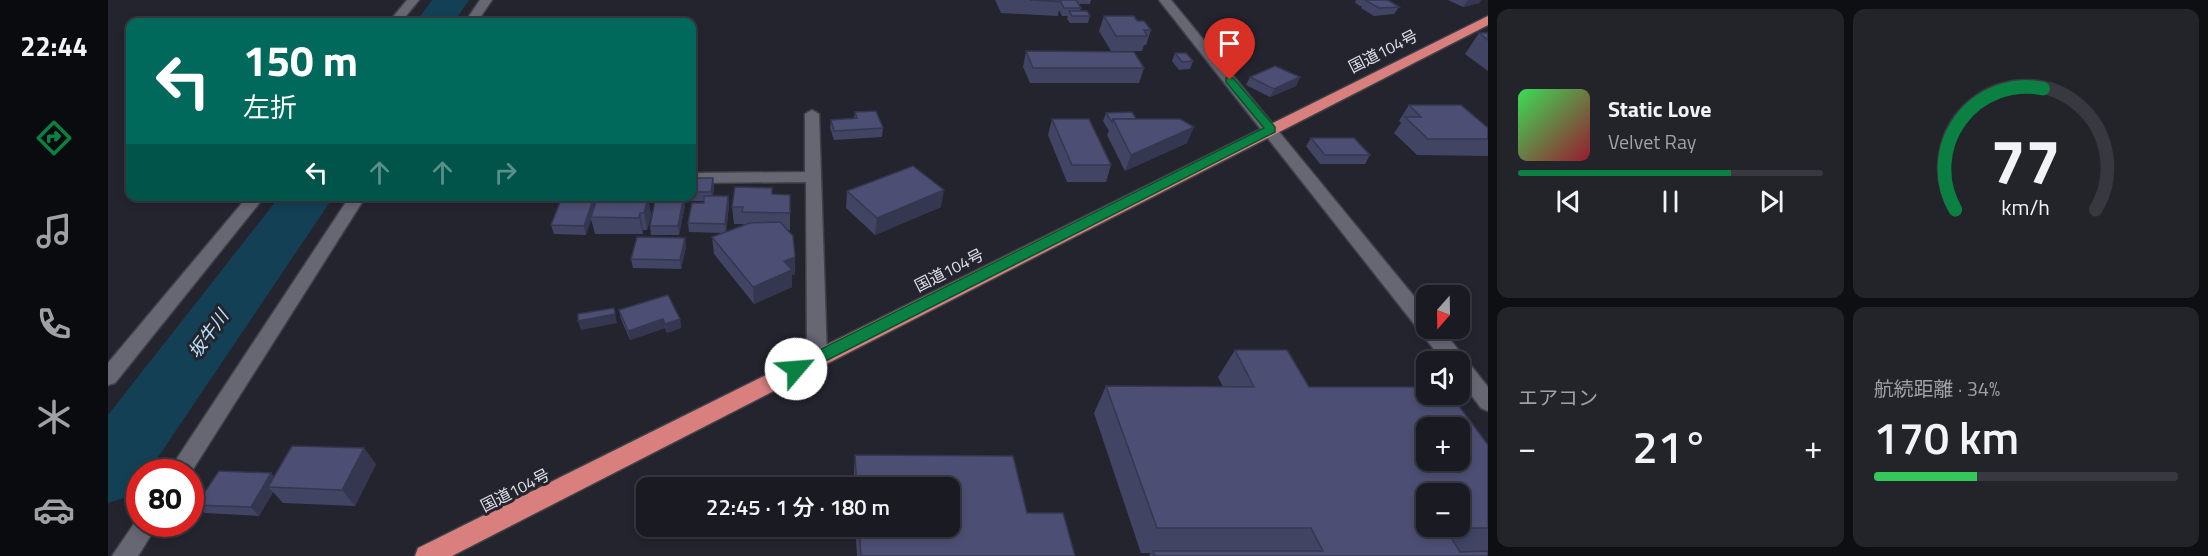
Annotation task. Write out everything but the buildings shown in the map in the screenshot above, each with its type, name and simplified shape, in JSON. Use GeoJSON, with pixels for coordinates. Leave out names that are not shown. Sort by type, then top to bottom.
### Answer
{"type":"FeatureCollection","features":[{"type":"Feature","properties":{"kind":"highway","name":"国道104号"},"geometry":{"type":"LineString","coordinates":[[427,556],[1488,20]]}},
{"type":"Feature","properties":{"kind":"street"},"geometry":{"type":"LineString","coordinates":[[398,18],[412,0]]}},
{"type":"Feature","properties":{"kind":"street"},"geometry":{"type":"LineString","coordinates":[[474,18],[486,0]]}},
{"type":"Feature","properties":{"kind":"street"},"geometry":{"type":"LineString","coordinates":[[1166,0],[1416,311]]}},
{"type":"Feature","properties":{"kind":"street"},"geometry":{"type":"LineString","coordinates":[[812,114],[817,358]]}},
{"type":"Feature","properties":{"kind":"street"},"geometry":{"type":"LineString","coordinates":[[696,178],[813,177]]}},
{"type":"Feature","properties":{"kind":"street"},"geometry":{"type":"LineString","coordinates":[[108,377],[253,201]]}},
{"type":"Feature","properties":{"kind":"street"},"geometry":{"type":"LineString","coordinates":[[187,459],[355,201]]}},
{"type":"Feature","properties":{"kind":"street"},"geometry":{"type":"LineString","coordinates":[[1438,339],[1448,351]]}},
{"type":"Feature","properties":{"kind":"street"},"geometry":{"type":"LineString","coordinates":[[1470,379],[1488,402]]}},
{"type":"Feature","properties":{"kind":"street"},"geometry":{"type":"LineString","coordinates":[[124,556],[137,537]]}},
{"type":"Feature","properties":{"kind":"waterway","name":"坂牛川"},"geometry":{"type":"LineString","coordinates":[[438,18],[451,0]]}},
{"type":"Feature","properties":{"kind":"waterway","name":"坂牛川"},"geometry":{"type":"LineString","coordinates":[[108,471],[304,201]]}},
{"type":"Feature","properties":{"kind":"route"},"geometry":{"type":"LineString","coordinates":[[796,369],[1271,129],[1230,80]]}}]}
